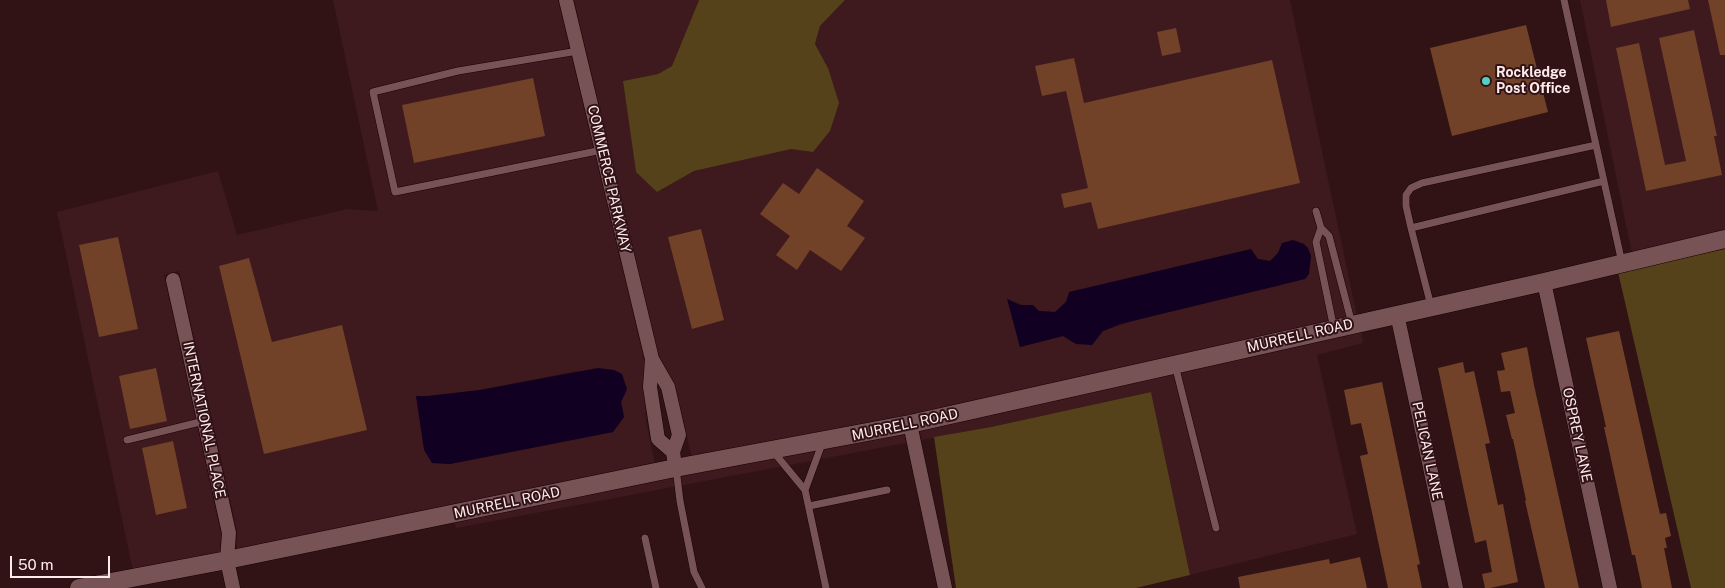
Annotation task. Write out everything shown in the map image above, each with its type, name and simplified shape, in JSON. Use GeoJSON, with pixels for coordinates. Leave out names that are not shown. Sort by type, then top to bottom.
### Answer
{"type":"FeatureCollection","features":[{"type":"Feature","properties":{"kind":"street","name":"COMMERCE PARKWAY"},"geometry":{"type":"LineString","coordinates":[[566,0],[652,359],[668,387],[679,436],[674,460]]}},
{"type":"Feature","properties":{"kind":"street","name":"MURRELL ROAD"},"geometry":{"type":"LineString","coordinates":[[79,588],[228,560],[674,460],[772,450],[910,424],[1544,282],[1725,239]]}},
{"type":"Feature","properties":{"kind":"street","name":"INTERNATIONAL PLACE"},"geometry":{"type":"LineString","coordinates":[[173,280],[229,533],[228,560],[233,588]]}},
{"type":"Feature","properties":{"kind":"street","name":"OSPREY LANE"},"geometry":{"type":"LineString","coordinates":[[1544,282],[1610,588]]}},
{"type":"Feature","properties":{"kind":"street","name":"PELICAN LANE"},"geometry":{"type":"LineString","coordinates":[[1398,314],[1456,588]]}},
{"type":"Feature","properties":{"kind":"street","name":"COMMERCE PARKWAY"},"geometry":{"type":"LineString","coordinates":[[652,359],[650,387],[658,439],[674,460]]}},
{"type":"Feature","properties":{"kind":"street"},"geometry":{"type":"LineString","coordinates":[[910,424],[945,588]]}},
{"type":"Feature","properties":{"kind":"lane"},"geometry":{"type":"LineString","coordinates":[[1564,0],[1622,264]]}},
{"type":"Feature","properties":{"kind":"lane"},"geometry":{"type":"LineString","coordinates":[[578,51],[458,71],[373,92],[395,192],[602,150]]}},
{"type":"Feature","properties":{"kind":"lane"},"geometry":{"type":"LineString","coordinates":[[1431,306],[1406,206],[1406,195],[1411,188],[1422,183],[1596,145]]}},
{"type":"Feature","properties":{"kind":"lane"},"geometry":{"type":"LineString","coordinates":[[1411,228],[1604,181]]}},
{"type":"Feature","properties":{"kind":"lane"},"geometry":{"type":"LineString","coordinates":[[1316,211],[1321,228],[1329,236],[1352,324]]}},
{"type":"Feature","properties":{"kind":"lane"},"geometry":{"type":"LineString","coordinates":[[1321,228],[1316,242],[1334,329]]}},
{"type":"Feature","properties":{"kind":"lane"},"geometry":{"type":"LineString","coordinates":[[1175,365],[1216,528]]}},
{"type":"Feature","properties":{"kind":"lane"},"geometry":{"type":"LineString","coordinates":[[127,440],[204,421]]}},
{"type":"Feature","properties":{"kind":"lane"},"geometry":{"type":"LineString","coordinates":[[805,490],[823,441]]}},
{"type":"Feature","properties":{"kind":"lane"},"geometry":{"type":"LineString","coordinates":[[772,450],[805,490],[826,588]]}},
{"type":"Feature","properties":{"kind":"lane"},"geometry":{"type":"LineString","coordinates":[[674,460],[694,572],[702,588]]}},
{"type":"Feature","properties":{"kind":"lane"},"geometry":{"type":"LineString","coordinates":[[809,506],[887,490]]}},
{"type":"Feature","properties":{"kind":"lane"},"geometry":{"type":"LineString","coordinates":[[645,538],[656,588]]}},
{"type":"Feature","properties":{"kind":"shaded area"},"geometry":{"type":"Polygon","coordinates":[[[333,0],[558,0],[643,355],[646,420],[655,465],[236,552],[237,531],[179,271],[164,275],[221,534],[220,555],[133,571],[57,212],[218,171],[237,235],[347,209],[378,211],[333,0]],[[577,371],[480,390],[416,396],[432,463],[450,464],[613,432],[624,417],[621,402],[627,389],[577,371]]]}},
{"type":"Feature","properties":{"kind":"shaded area"},"geometry":{"type":"Polygon","coordinates":[[[574,0],[699,0],[672,66],[658,74],[623,81],[636,171],[657,192],[694,171],[791,148],[828,68],[815,44],[820,26],[845,0],[1290,0],[1357,316],[909,417],[692,457],[673,383],[659,357],[574,0]],[[1278,253],[1270,261],[1258,259],[1066,302],[1055,312],[1039,311],[1008,299],[1020,347],[1063,336],[1076,344],[1103,331],[1136,320],[1282,285],[1278,253]]]}},
{"type":"Feature","properties":{"kind":"shaded area"},"geometry":{"type":"Polygon","coordinates":[[[699,0],[845,0],[820,26],[815,44],[828,68],[839,103],[830,131],[813,152],[791,149],[694,171],[657,192],[636,172],[623,81],[658,74],[672,66],[699,0]]]}},
{"type":"Feature","properties":{"kind":"shaded area"},"geometry":{"type":"Polygon","coordinates":[[[1580,0],[1725,0],[1725,232],[1632,254],[1580,0]]]}},
{"type":"Feature","properties":{"kind":"shaded area"},"geometry":{"type":"Polygon","coordinates":[[[1293,240],[1304,244],[1311,256],[1309,274],[1305,279],[1120,324],[1103,331],[1092,345],[1076,344],[1063,336],[1020,347],[1007,299],[1020,305],[1033,305],[1039,311],[1055,312],[1066,302],[1069,292],[1251,249],[1258,259],[1270,261],[1278,253],[1282,243],[1293,240]]]}},
{"type":"Feature","properties":{"kind":"shaded area"},"geometry":{"type":"Polygon","coordinates":[[[1725,249],[1725,588],[1691,588],[1618,272],[1725,249]]]}},
{"type":"Feature","properties":{"kind":"shaded area"},"geometry":{"type":"Polygon","coordinates":[[[1361,330],[1363,343],[1317,355],[1357,534],[1190,575],[1151,392],[922,440],[919,429],[1361,330]]]}},
{"type":"Feature","properties":{"kind":"shaded area"},"geometry":{"type":"Polygon","coordinates":[[[598,368],[614,370],[622,374],[627,389],[621,402],[624,417],[613,432],[450,464],[432,463],[424,450],[416,396],[480,390],[598,368]]]}},
{"type":"Feature","properties":{"kind":"shaded area"},"geometry":{"type":"Polygon","coordinates":[[[1151,392],[1190,575],[1136,588],[956,588],[934,437],[991,427],[1151,392]]]}},
{"type":"Feature","properties":{"kind":"shaded area"},"geometry":{"type":"Polygon","coordinates":[[[904,433],[906,443],[456,528],[454,521],[687,472],[904,433]]]}},
{"type":"Feature","properties":{"kind":"building"},"geometry":{"type":"Polygon","coordinates":[[[1606,0],[1688,0],[1690,9],[1611,27],[1606,0]]]}},
{"type":"Feature","properties":{"kind":"building"},"geometry":{"type":"Polygon","coordinates":[[[1708,0],[1725,0],[1725,55],[1720,55],[1708,0]]]}},
{"type":"Feature","properties":{"kind":"building"},"geometry":{"type":"Polygon","coordinates":[[[1526,25],[1548,112],[1452,136],[1430,48],[1526,25]]]}},
{"type":"Feature","properties":{"kind":"building"},"geometry":{"type":"Polygon","coordinates":[[[1176,28],[1181,52],[1162,56],[1157,32],[1176,28]]]}},
{"type":"Feature","properties":{"kind":"building"},"geometry":{"type":"Polygon","coordinates":[[[1694,30],[1717,136],[1714,136],[1722,175],[1646,191],[1616,48],[1639,43],[1665,165],[1686,161],[1659,38],[1694,30]]]}},
{"type":"Feature","properties":{"kind":"building"},"geometry":{"type":"Polygon","coordinates":[[[1074,58],[1084,103],[1272,60],[1300,183],[1098,229],[1091,202],[1064,208],[1061,194],[1088,188],[1066,91],[1042,96],[1035,66],[1074,58]]]}},
{"type":"Feature","properties":{"kind":"building"},"geometry":{"type":"Polygon","coordinates":[[[533,78],[545,136],[414,163],[402,105],[533,78]]]}},
{"type":"Feature","properties":{"kind":"building"},"geometry":{"type":"Polygon","coordinates":[[[817,168],[864,201],[847,226],[865,238],[841,271],[810,250],[797,270],[776,255],[790,236],[760,214],[783,183],[799,194],[817,168]]]}},
{"type":"Feature","properties":{"kind":"building"},"geometry":{"type":"Polygon","coordinates":[[[701,229],[724,320],[692,329],[668,237],[701,229]]]}},
{"type":"Feature","properties":{"kind":"building"},"geometry":{"type":"Polygon","coordinates":[[[118,237],[138,329],[99,337],[79,245],[118,237]]]}},
{"type":"Feature","properties":{"kind":"building"},"geometry":{"type":"Polygon","coordinates":[[[249,258],[272,342],[342,325],[367,430],[264,454],[219,266],[249,258]]]}},
{"type":"Feature","properties":{"kind":"building"},"geometry":{"type":"Polygon","coordinates":[[[1619,331],[1660,514],[1666,513],[1671,536],[1665,538],[1667,548],[1664,548],[1672,588],[1642,588],[1635,555],[1632,555],[1604,427],[1606,427],[1586,338],[1619,331]]]}},
{"type":"Feature","properties":{"kind":"building"},"geometry":{"type":"Polygon","coordinates":[[[1527,347],[1579,588],[1545,588],[1513,439],[1506,415],[1515,413],[1510,391],[1501,392],[1497,371],[1505,370],[1501,353],[1527,347]]]}},
{"type":"Feature","properties":{"kind":"building"},"geometry":{"type":"Polygon","coordinates":[[[1463,362],[1465,373],[1474,371],[1490,443],[1485,444],[1498,505],[1503,504],[1518,582],[1490,588],[1485,588],[1482,574],[1492,572],[1486,540],[1475,543],[1438,368],[1463,362]]]}},
{"type":"Feature","properties":{"kind":"building"},"geometry":{"type":"Polygon","coordinates":[[[156,368],[167,421],[130,429],[119,376],[156,368]]]}},
{"type":"Feature","properties":{"kind":"building"},"geometry":{"type":"Polygon","coordinates":[[[1382,382],[1420,564],[1417,565],[1422,588],[1388,588],[1360,456],[1368,454],[1361,423],[1351,425],[1344,390],[1382,382]]]}},
{"type":"Feature","properties":{"kind":"building"},"geometry":{"type":"Polygon","coordinates":[[[173,441],[187,508],[156,515],[142,448],[173,441]]]}},
{"type":"Feature","properties":{"kind":"building"},"geometry":{"type":"Polygon","coordinates":[[[1360,557],[1367,588],[1240,588],[1238,577],[1329,559],[1330,564],[1360,557]]]}},
{"type":"Feature","properties":{"kind":"place","name":"Rockledge Post Office"},"geometry":{"type":"Point","coordinates":[1486,81]}}]}
